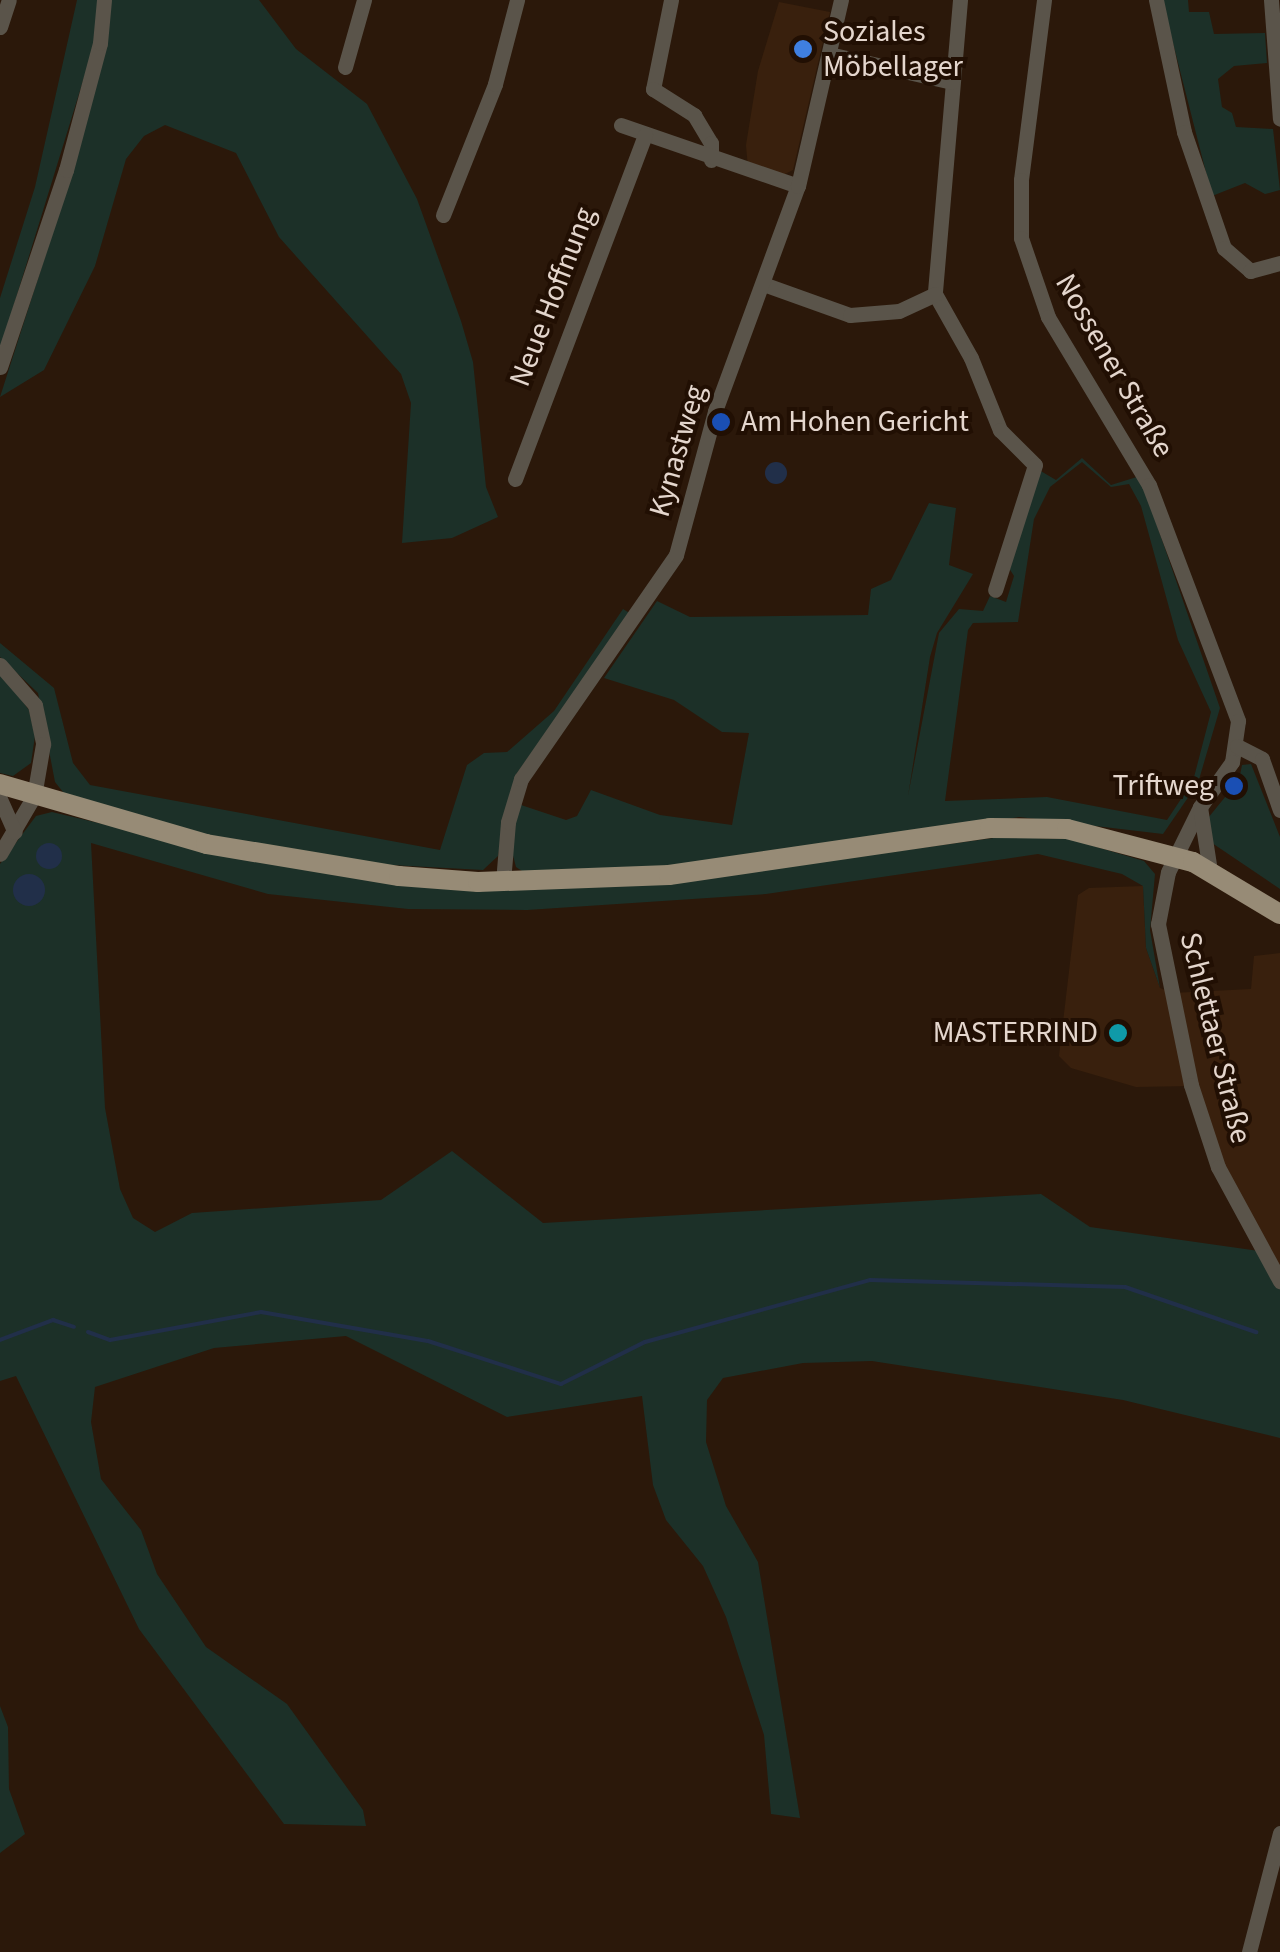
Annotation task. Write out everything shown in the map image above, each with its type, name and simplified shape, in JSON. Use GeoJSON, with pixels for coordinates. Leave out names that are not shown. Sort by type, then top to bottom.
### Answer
{"type":"FeatureCollection","features":[{"type":"Feature","properties":{"kind":"main road"},"geometry":{"type":"LineString","coordinates":[[0,784],[261,854],[399,876],[502,882],[738,868],[990,828],[1079,830],[1175,855],[1210,871],[1280,914]]}},
{"type":"Feature","properties":{"kind":"street"},"geometry":{"type":"LineString","coordinates":[[0,27],[9,0]]}},
{"type":"Feature","properties":{"kind":"street"},"geometry":{"type":"LineString","coordinates":[[0,367],[71,154],[100,43],[104,0]]}},
{"type":"Feature","properties":{"kind":"street"},"geometry":{"type":"LineString","coordinates":[[345,67],[364,0]]}},
{"type":"Feature","properties":{"kind":"street"},"geometry":{"type":"LineString","coordinates":[[443,215],[495,84],[517,0]]}},
{"type":"Feature","properties":{"kind":"street"},"geometry":{"type":"LineString","coordinates":[[672,0],[653,89],[694,115],[710,143],[711,160]]}},
{"type":"Feature","properties":{"kind":"street","name":"Kynastweg"},"geometry":{"type":"LineString","coordinates":[[502,882],[508,822],[521,779],[676,555],[716,411],[766,285],[798,186],[841,0]]}},
{"type":"Feature","properties":{"kind":"street"},"geometry":{"type":"LineString","coordinates":[[960,0],[935,294],[1000,430],[1035,465],[995,590]]}},
{"type":"Feature","properties":{"kind":"street","name":"Nossener Straße"},"geometry":{"type":"LineString","coordinates":[[1044,0],[1021,180],[1024,252],[1048,316],[1160,508],[1234,703],[1237,746]]}},
{"type":"Feature","properties":{"kind":"street"},"geometry":{"type":"LineString","coordinates":[[1156,0],[1184,132],[1224,248],[1250,271],[1280,263]]}},
{"type":"Feature","properties":{"kind":"street"},"geometry":{"type":"LineString","coordinates":[[1270,0],[1280,120]]}},
{"type":"Feature","properties":{"kind":"street"},"geometry":{"type":"LineString","coordinates":[[829,54],[952,82]]}},
{"type":"Feature","properties":{"kind":"street"},"geometry":{"type":"LineString","coordinates":[[621,124],[711,160],[798,186]]}},
{"type":"Feature","properties":{"kind":"street","name":"Neue Hoffnung"},"geometry":{"type":"LineString","coordinates":[[515,479],[645,135]]}},
{"type":"Feature","properties":{"kind":"street"},"geometry":{"type":"LineString","coordinates":[[766,285],[850,314],[899,311],[935,294]]}},
{"type":"Feature","properties":{"kind":"street"},"geometry":{"type":"LineString","coordinates":[[0,664],[22,684],[40,717],[43,758],[34,796],[0,854]]}},
{"type":"Feature","properties":{"kind":"street"},"geometry":{"type":"LineString","coordinates":[[1210,871],[1200,807],[1237,746],[1266,764],[1280,810]]}},
{"type":"Feature","properties":{"kind":"street"},"geometry":{"type":"LineString","coordinates":[[0,799],[15,832]]}},
{"type":"Feature","properties":{"kind":"street","name":"Schlettaer Straße"},"geometry":{"type":"LineString","coordinates":[[1200,807],[1175,855],[1158,924],[1191,1085],[1218,1167],[1280,1281]]}},
{"type":"Feature","properties":{"kind":"street"},"geometry":{"type":"LineString","coordinates":[[1249,1952],[1280,1833]]}},
{"type":"Feature","properties":{"kind":"shaded area"},"geometry":{"type":"Polygon","coordinates":[[[779,2],[830,12],[793,170],[779,177],[748,168],[746,145],[758,71],[779,2]]]}},
{"type":"Feature","properties":{"kind":"shaded area"},"geometry":{"type":"Polygon","coordinates":[[[1143,886],[1146,948],[1160,988],[1172,993],[1251,989],[1254,956],[1280,953],[1280,1281],[1259,1251],[1191,1086],[1136,1087],[1071,1068],[1059,1056],[1078,895],[1089,888],[1143,886]]]}},
{"type":"Feature","properties":{"kind":"green space"},"geometry":{"type":"Polygon","coordinates":[[[77,0],[98,0],[95,42],[0,350],[0,298],[35,187],[77,0]]]}},
{"type":"Feature","properties":{"kind":"green space"},"geometry":{"type":"Polygon","coordinates":[[[111,0],[259,0],[296,49],[367,104],[417,199],[461,321],[473,362],[486,487],[498,517],[452,538],[402,543],[411,403],[401,374],[279,237],[236,153],[165,125],[144,136],[126,159],[95,266],[44,370],[0,397],[72,172],[111,0]]]}},
{"type":"Feature","properties":{"kind":"green space"},"geometry":{"type":"Polygon","coordinates":[[[1162,0],[1188,0],[1189,12],[1209,12],[1214,34],[1265,33],[1267,63],[1234,66],[1218,79],[1222,107],[1232,113],[1236,127],[1273,129],[1280,190],[1265,194],[1245,183],[1212,196],[1162,0]]]}},
{"type":"Feature","properties":{"kind":"green space"},"geometry":{"type":"Polygon","coordinates":[[[1082,458],[1111,485],[1140,476],[1220,708],[1198,783],[1163,834],[1019,817],[670,868],[525,873],[516,867],[511,848],[518,804],[566,820],[577,816],[591,790],[660,815],[732,825],[749,733],[722,732],[674,700],[604,678],[657,601],[690,617],[868,615],[871,589],[891,580],[929,503],[956,508],[949,565],[973,574],[937,633],[908,796],[939,633],[959,609],[983,611],[990,596],[1006,602],[1014,576],[1007,565],[1039,470],[1056,480],[1082,458]],[[1082,462],[1050,487],[1034,519],[1018,622],[973,623],[968,630],[945,801],[1047,797],[1167,820],[1193,781],[1211,712],[1178,640],[1141,506],[1129,484],[1111,487],[1082,462]]]}},
{"type":"Feature","properties":{"kind":"green space"},"geometry":{"type":"Polygon","coordinates":[[[623,609],[631,614],[515,776],[498,856],[483,870],[372,864],[207,837],[67,797],[55,782],[38,693],[0,657],[0,643],[54,688],[73,763],[90,785],[440,850],[467,765],[484,753],[507,752],[554,711],[623,609]]]}},
{"type":"Feature","properties":{"kind":"green space"},"geometry":{"type":"Polygon","coordinates":[[[0,671],[29,710],[35,736],[31,763],[13,776],[0,773],[0,671]]]}},
{"type":"Feature","properties":{"kind":"green space"},"geometry":{"type":"Polygon","coordinates":[[[1251,764],[1280,837],[1280,889],[1212,843],[1208,818],[1239,780],[1242,765],[1251,764]]]}},
{"type":"Feature","properties":{"kind":"green space"},"geometry":{"type":"Polygon","coordinates":[[[52,812],[259,861],[482,891],[671,882],[1001,837],[1070,839],[1144,861],[1155,874],[1150,930],[1160,988],[1146,948],[1143,886],[1122,874],[1038,854],[766,894],[527,910],[408,909],[268,894],[91,843],[105,1108],[120,1189],[133,1218],[155,1232],[192,1213],[381,1200],[452,1151],[543,1223],[1041,1194],[1090,1227],[1259,1251],[1280,1270],[1280,1438],[1123,1400],[872,1361],[803,1363],[723,1378],[707,1400],[706,1442],[726,1506],[758,1562],[800,1818],[771,1814],[764,1735],[726,1617],[703,1566],[666,1520],[653,1485],[642,1396],[507,1417],[346,1336],[214,1348],[95,1387],[91,1422],[101,1479],[141,1530],[157,1574],[206,1647],[287,1704],[363,1810],[366,1826],[284,1824],[139,1629],[16,1376],[0,1381],[0,864],[36,816],[52,812]]]}},
{"type":"Feature","properties":{"kind":"green space"},"geometry":{"type":"Polygon","coordinates":[[[0,1706],[8,1727],[9,1789],[25,1834],[0,1853],[0,1706]]]}},
{"type":"Feature","properties":{"kind":"water"},"geometry":{"type":"Polygon","coordinates":[[[776,462],[784,465],[784,481],[776,484],[768,481],[765,473],[768,465],[776,462]]]}},
{"type":"Feature","properties":{"kind":"water"},"geometry":{"type":"Polygon","coordinates":[[[49,843],[59,846],[59,866],[49,869],[39,866],[36,856],[39,846],[49,843]]]}},
{"type":"Feature","properties":{"kind":"water"},"geometry":{"type":"Polygon","coordinates":[[[29,874],[40,879],[45,890],[40,901],[29,906],[18,901],[13,890],[18,879],[29,874]]]}},
{"type":"Feature","properties":{"kind":"waterway"},"geometry":{"type":"LineString","coordinates":[[88,1332],[110,1340],[261,1312],[428,1341],[561,1384],[645,1342],[870,1280],[1125,1287],[1256,1332]]}},
{"type":"Feature","properties":{"kind":"waterway"},"geometry":{"type":"LineString","coordinates":[[0,1340],[53,1320],[74,1327]]}},
{"type":"Feature","properties":{"kind":"place","name":"Soziales Möbellager"},"geometry":{"type":"Point","coordinates":[803,49]}},
{"type":"Feature","properties":{"kind":"place","name":"Am Hohen Gericht"},"geometry":{"type":"Point","coordinates":[721,422]}},
{"type":"Feature","properties":{"kind":"place","name":"Triftweg"},"geometry":{"type":"Point","coordinates":[1234,786]}},
{"type":"Feature","properties":{"kind":"place","name":"MASTERRIND"},"geometry":{"type":"Point","coordinates":[1118,1033]}}]}
